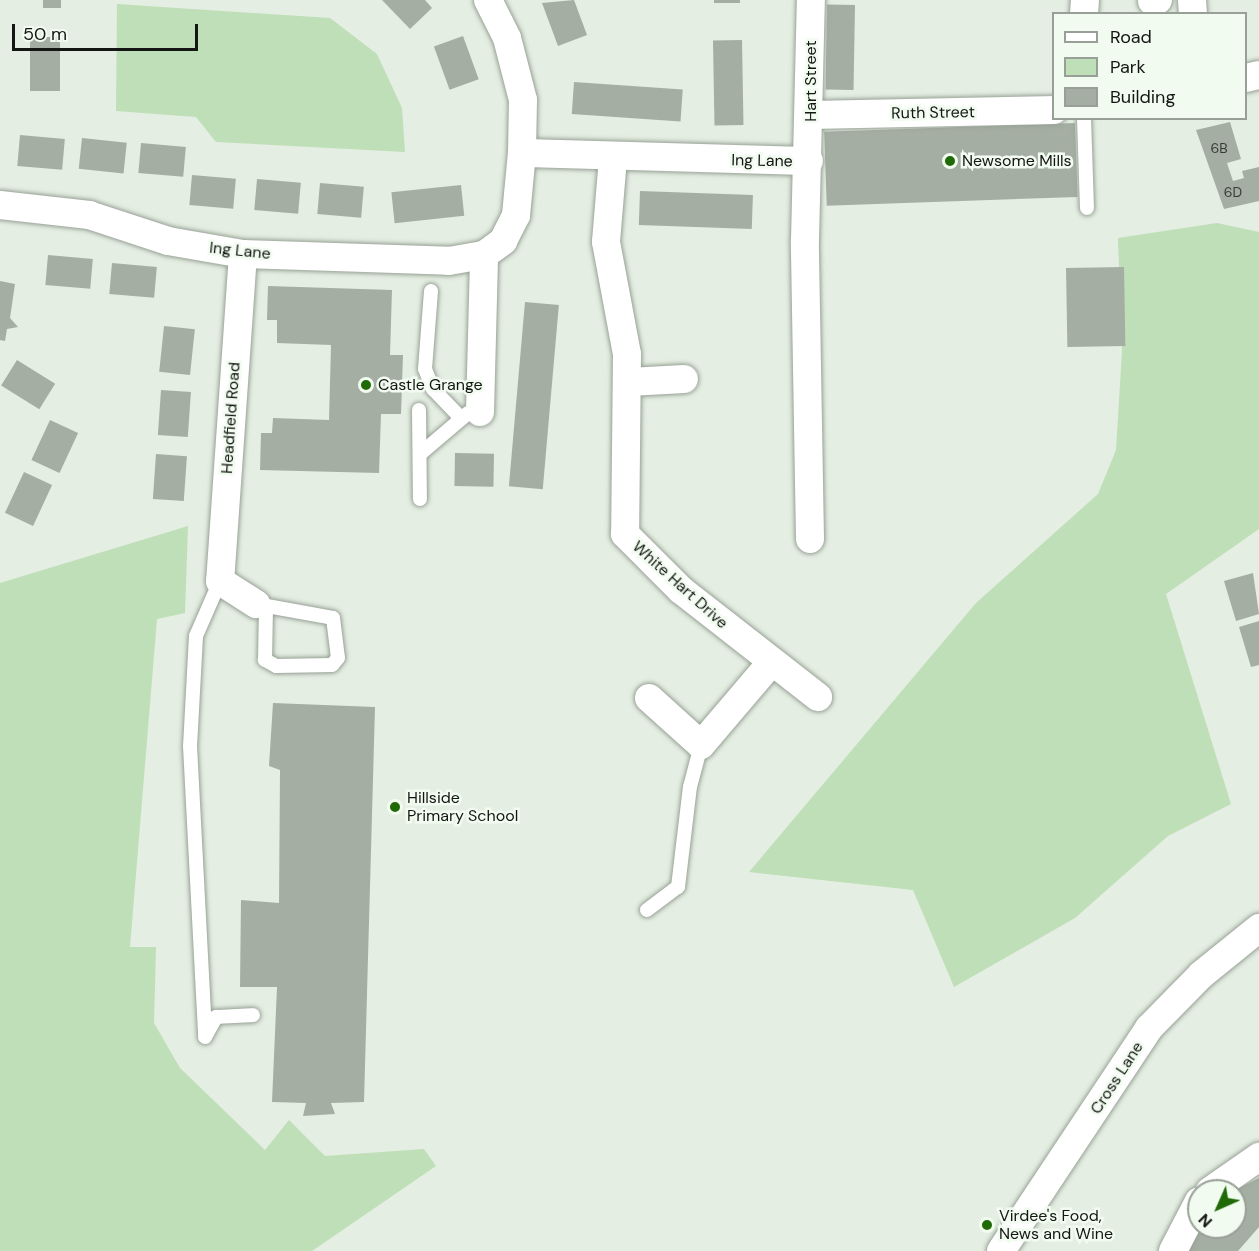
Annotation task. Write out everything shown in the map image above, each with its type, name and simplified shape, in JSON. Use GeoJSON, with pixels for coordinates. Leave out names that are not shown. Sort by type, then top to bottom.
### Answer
{"type":"FeatureCollection","features":[{"type":"Feature","properties":{"kind":"street"},"geometry":{"type":"LineString","coordinates":[[470,415],[484,255],[503,241],[516,215],[522,153],[523,100],[507,38],[488,0]]}},
{"type":"Feature","properties":{"kind":"street","name":"Hart Street"},"geometry":{"type":"LineString","coordinates":[[809,161],[812,115],[811,0]]}},
{"type":"Feature","properties":{"kind":"street","name":"Ruth Street"},"geometry":{"type":"LineString","coordinates":[[812,115],[1052,110]]}},
{"type":"Feature","properties":{"kind":"street","name":"Ing Lane"},"geometry":{"type":"LineString","coordinates":[[522,153],[613,158],[809,161],[805,240],[810,539]]}},
{"type":"Feature","properties":{"kind":"street","name":"White Hart Drive"},"geometry":{"type":"LineString","coordinates":[[613,158],[606,243],[628,382],[625,534],[681,590],[770,664],[818,697]]}},
{"type":"Feature","properties":{"kind":"street","name":"Ing Lane"},"geometry":{"type":"LineString","coordinates":[[0,205],[89,215],[168,241],[243,254],[449,261],[484,255]]}},
{"type":"Feature","properties":{"kind":"street","name":"Headfield Road"},"geometry":{"type":"LineString","coordinates":[[220,581],[243,254]]}},
{"type":"Feature","properties":{"kind":"street"},"geometry":{"type":"LineString","coordinates":[[628,382],[684,379]]}},
{"type":"Feature","properties":{"kind":"street"},"geometry":{"type":"LineString","coordinates":[[220,581],[261,606]]}},
{"type":"Feature","properties":{"kind":"street"},"geometry":{"type":"LineString","coordinates":[[649,698],[701,745],[770,664]]}},
{"type":"Feature","properties":{"kind":"street","name":"Cross Lane"},"geometry":{"type":"LineString","coordinates":[[1001,1251],[1149,1028],[1201,975],[1259,928]]}},
{"type":"Feature","properties":{"kind":"street"},"geometry":{"type":"LineString","coordinates":[[1227,1179],[1259,1157]]}},
{"type":"Feature","properties":{"kind":"street"},"geometry":{"type":"LineString","coordinates":[[1173,1251],[1187,1224]]}},
{"type":"Feature","properties":{"kind":"lane"},"geometry":{"type":"LineString","coordinates":[[1084,120],[1087,208]]}},
{"type":"Feature","properties":{"kind":"lane"},"geometry":{"type":"LineString","coordinates":[[420,454],[470,415],[433,389],[425,369],[431,291]]}},
{"type":"Feature","properties":{"kind":"lane"},"geometry":{"type":"LineString","coordinates":[[419,410],[420,499]]}},
{"type":"Feature","properties":{"kind":"lane"},"geometry":{"type":"LineString","coordinates":[[220,581],[196,636],[190,746],[205,1037],[216,1017],[254,1015]]}},
{"type":"Feature","properties":{"kind":"lane"},"geometry":{"type":"LineString","coordinates":[[261,606],[321,612],[333,618],[338,658],[332,665],[276,666],[265,660],[261,606]]}},
{"type":"Feature","properties":{"kind":"lane"},"geometry":{"type":"LineString","coordinates":[[647,910],[678,887],[690,787],[701,745]]}},
{"type":"Feature","properties":{"kind":"green space"},"geometry":{"type":"Polygon","coordinates":[[[117,4],[330,18],[377,54],[402,108],[405,152],[216,142],[196,117],[116,111],[117,4]]]}},
{"type":"Feature","properties":{"kind":"green space"},"geometry":{"type":"Polygon","coordinates":[[[1217,223],[1259,232],[1259,529],[1166,594],[1231,804],[1168,836],[1075,918],[954,987],[913,890],[749,872],[976,603],[1098,494],[1116,450],[1122,351],[1118,238],[1217,223]]]}},
{"type":"Feature","properties":{"kind":"green space"},"geometry":{"type":"Polygon","coordinates":[[[188,526],[185,613],[157,619],[130,947],[156,947],[154,1023],[180,1068],[265,1150],[289,1120],[325,1156],[424,1149],[436,1166],[312,1251],[0,1251],[0,583],[188,526]]]}},
{"type":"Feature","properties":{"kind":"building"},"geometry":{"type":"Polygon","coordinates":[[[43,0],[61,0],[61,8],[43,8],[43,0]]]}},
{"type":"Feature","properties":{"kind":"building"},"geometry":{"type":"Polygon","coordinates":[[[382,0],[425,0],[432,8],[410,29],[382,0]]]}},
{"type":"Feature","properties":{"kind":"building"},"geometry":{"type":"Polygon","coordinates":[[[574,0],[587,35],[558,46],[542,3],[574,0]]]}},
{"type":"Feature","properties":{"kind":"building"},"geometry":{"type":"Polygon","coordinates":[[[714,0],[740,0],[740,3],[714,3],[714,0]]]}},
{"type":"Feature","properties":{"kind":"building"},"geometry":{"type":"Polygon","coordinates":[[[827,5],[855,5],[854,90],[826,89],[827,5]]]}},
{"type":"Feature","properties":{"kind":"building"},"geometry":{"type":"Polygon","coordinates":[[[463,36],[479,79],[450,90],[434,47],[463,36]]]}},
{"type":"Feature","properties":{"kind":"building"},"geometry":{"type":"Polygon","coordinates":[[[30,37],[60,37],[60,91],[30,91],[30,37]]]}},
{"type":"Feature","properties":{"kind":"building"},"geometry":{"type":"Polygon","coordinates":[[[742,40],[743,125],[714,125],[713,41],[742,40]]]}},
{"type":"Feature","properties":{"kind":"building"},"geometry":{"type":"Polygon","coordinates":[[[574,82],[683,90],[681,122],[572,114],[574,82]]]}},
{"type":"Feature","properties":{"kind":"building"},"geometry":{"type":"Polygon","coordinates":[[[1230,122],[1241,159],[1227,163],[1233,181],[1244,178],[1242,171],[1259,167],[1259,201],[1224,209],[1196,130],[1230,122]]]}},
{"type":"Feature","properties":{"kind":"building","name":"Newsome Mills"},"geometry":{"type":"Polygon","coordinates":[[[1075,123],[1078,197],[827,206],[824,132],[1075,123]]]}},
{"type":"Feature","properties":{"kind":"building"},"geometry":{"type":"Polygon","coordinates":[[[20,135],[65,139],[62,170],[17,166],[20,135]]]}},
{"type":"Feature","properties":{"kind":"building"},"geometry":{"type":"Polygon","coordinates":[[[82,138],[127,143],[124,174],[79,169],[82,138]]]}},
{"type":"Feature","properties":{"kind":"building"},"geometry":{"type":"Polygon","coordinates":[[[141,143],[186,147],[183,177],[138,173],[141,143]]]}},
{"type":"Feature","properties":{"kind":"building"},"geometry":{"type":"Polygon","coordinates":[[[192,175],[236,179],[233,209],[189,205],[192,175]]]}},
{"type":"Feature","properties":{"kind":"building"},"geometry":{"type":"Polygon","coordinates":[[[257,179],[301,183],[298,214],[254,210],[257,179]]]}},
{"type":"Feature","properties":{"kind":"building"},"geometry":{"type":"Polygon","coordinates":[[[320,183],[364,187],[361,218],[317,214],[320,183]]]}},
{"type":"Feature","properties":{"kind":"building"},"geometry":{"type":"Polygon","coordinates":[[[461,185],[464,216],[395,223],[391,192],[461,185]]]}},
{"type":"Feature","properties":{"kind":"building"},"geometry":{"type":"Polygon","coordinates":[[[640,191],[753,195],[752,229],[639,225],[640,191]]]}},
{"type":"Feature","properties":{"kind":"building"},"geometry":{"type":"Polygon","coordinates":[[[48,255],[93,259],[90,289],[45,285],[48,255]]]}},
{"type":"Feature","properties":{"kind":"building"},"geometry":{"type":"Polygon","coordinates":[[[112,263],[157,267],[154,298],[109,294],[112,263]]]}},
{"type":"Feature","properties":{"kind":"building"},"geometry":{"type":"Polygon","coordinates":[[[1124,267],[1125,346],[1067,347],[1066,268],[1124,267]]]}},
{"type":"Feature","properties":{"kind":"building"},"geometry":{"type":"Polygon","coordinates":[[[0,281],[15,284],[10,318],[18,327],[7,329],[5,341],[0,340],[0,281]]]}},
{"type":"Feature","properties":{"kind":"building","name":"Castle Grange"},"geometry":{"type":"Polygon","coordinates":[[[268,286],[392,290],[390,355],[403,355],[401,414],[381,414],[379,473],[260,470],[261,433],[272,433],[273,418],[329,420],[331,345],[277,343],[277,320],[267,320],[268,286]]]}},
{"type":"Feature","properties":{"kind":"building"},"geometry":{"type":"Polygon","coordinates":[[[525,302],[559,305],[543,489],[509,486],[525,302]]]}},
{"type":"Feature","properties":{"kind":"building"},"geometry":{"type":"Polygon","coordinates":[[[164,326],[195,329],[190,375],[159,372],[164,326]]]}},
{"type":"Feature","properties":{"kind":"building"},"geometry":{"type":"Polygon","coordinates":[[[17,360],[55,384],[39,409],[1,385],[17,360]]]}},
{"type":"Feature","properties":{"kind":"building"},"geometry":{"type":"Polygon","coordinates":[[[161,390],[191,392],[188,437],[158,435],[161,390]]]}},
{"type":"Feature","properties":{"kind":"building"},"geometry":{"type":"Polygon","coordinates":[[[50,420],[78,433],[60,473],[31,460],[50,420]]]}},
{"type":"Feature","properties":{"kind":"building"},"geometry":{"type":"Polygon","coordinates":[[[455,453],[494,454],[493,487],[454,486],[455,453]]]}},
{"type":"Feature","properties":{"kind":"building"},"geometry":{"type":"Polygon","coordinates":[[[156,454],[187,456],[184,501],[153,499],[156,454]]]}},
{"type":"Feature","properties":{"kind":"building"},"geometry":{"type":"Polygon","coordinates":[[[24,472],[52,485],[33,526],[5,513],[24,472]]]}},
{"type":"Feature","properties":{"kind":"building"},"geometry":{"type":"Polygon","coordinates":[[[1253,573],[1259,614],[1236,621],[1224,581],[1253,573]]]}},
{"type":"Feature","properties":{"kind":"building"},"geometry":{"type":"Polygon","coordinates":[[[1259,621],[1259,665],[1251,667],[1239,627],[1259,621]]]}},
{"type":"Feature","properties":{"kind":"building"},"geometry":{"type":"Polygon","coordinates":[[[273,703],[375,707],[364,1102],[331,1103],[335,1114],[303,1116],[306,1103],[272,1102],[277,987],[240,987],[241,900],[279,903],[280,770],[269,766],[273,703]]]}},
{"type":"Feature","properties":{"kind":"building"},"geometry":{"type":"Polygon","coordinates":[[[1259,1178],[1259,1227],[1238,1251],[1189,1251],[1194,1239],[1247,1239],[1247,1184],[1259,1178]]]}},
{"type":"Feature","properties":{"kind":"place","name":"Newsome Mills"},"geometry":{"type":"Point","coordinates":[950,161]}},
{"type":"Feature","properties":{"kind":"place","name":"Castle Grange"},"geometry":{"type":"Point","coordinates":[366,385]}},
{"type":"Feature","properties":{"kind":"place","name":"Hillside Primary School"},"geometry":{"type":"Point","coordinates":[395,807]}},
{"type":"Feature","properties":{"kind":"place","name":"Virdee's Food, News and Wine"},"geometry":{"type":"Point","coordinates":[987,1225]}}]}
